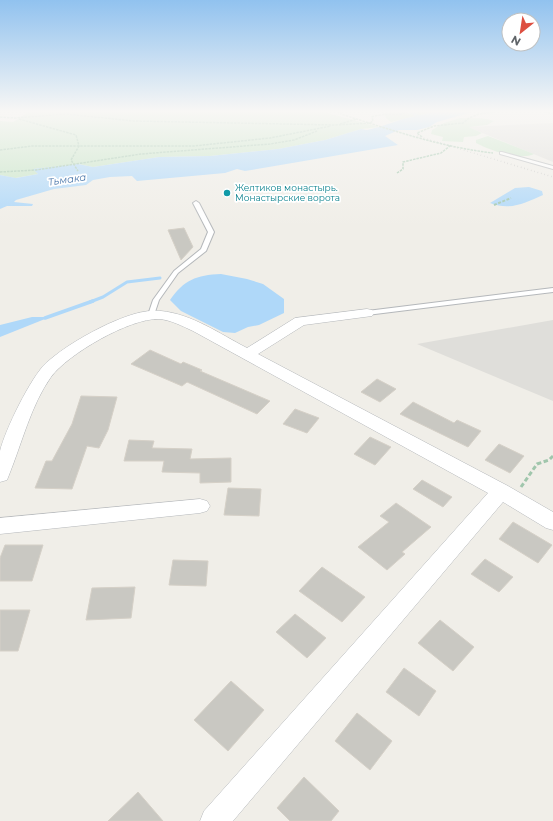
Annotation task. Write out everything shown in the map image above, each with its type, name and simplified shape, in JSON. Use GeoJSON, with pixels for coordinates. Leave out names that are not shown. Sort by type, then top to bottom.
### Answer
{"type":"FeatureCollection","features":[{"type":"Feature","properties":{"kind":"street"},"geometry":{"type":"LineString","coordinates":[[248,354],[300,321],[367,313]]}},
{"type":"Feature","properties":{"kind":"street"},"geometry":{"type":"LineString","coordinates":[[0,476],[32,398],[44,375],[52,365],[105,332],[138,317],[151,315],[179,319],[248,354],[501,491],[553,522]]}},
{"type":"Feature","properties":{"kind":"street"},"geometry":{"type":"LineString","coordinates":[[214,821],[501,491]]}},
{"type":"Feature","properties":{"kind":"street"},"geometry":{"type":"LineString","coordinates":[[0,526],[200,506]]}},
{"type":"Feature","properties":{"kind":"lane"},"geometry":{"type":"LineString","coordinates":[[502,153],[553,168]]}},
{"type":"Feature","properties":{"kind":"lane"},"geometry":{"type":"LineString","coordinates":[[151,315],[156,300],[176,272],[204,250],[211,232],[196,203]]}},
{"type":"Feature","properties":{"kind":"lane"},"geometry":{"type":"LineString","coordinates":[[367,313],[553,290]]}},
{"type":"Feature","properties":{"kind":"path"},"geometry":{"type":"LineString","coordinates":[[77,150],[71,160],[78,171]]}},
{"type":"Feature","properties":{"kind":"path"},"geometry":{"type":"LineString","coordinates":[[0,172],[56,168],[139,154],[181,150]]}},
{"type":"Feature","properties":{"kind":"path"},"geometry":{"type":"LineString","coordinates":[[397,173],[403,169],[403,162],[410,159],[430,156],[444,150]]}},
{"type":"Feature","properties":{"kind":"path"},"geometry":{"type":"LineString","coordinates":[[470,150],[502,153]]}},
{"type":"Feature","properties":{"kind":"path"},"geometry":{"type":"LineString","coordinates":[[494,205],[511,198]]}},
{"type":"Feature","properties":{"kind":"path"},"geometry":{"type":"LineString","coordinates":[[501,491],[520,488],[537,464],[549,460],[553,456]]}},
{"type":"Feature","properties":{"kind":"shaded area"},"geometry":{"type":"Polygon","coordinates":[[[525,150],[553,150],[553,162],[525,150]]]}},
{"type":"Feature","properties":{"kind":"shaded area"},"geometry":{"type":"Polygon","coordinates":[[[553,320],[553,401],[417,344],[553,320]]]}},
{"type":"Feature","properties":{"kind":"green space"},"geometry":{"type":"Polygon","coordinates":[[[0,150],[265,150],[210,156],[159,157],[93,167],[78,164],[34,169],[38,174],[15,178],[0,175],[0,150]]]}},
{"type":"Feature","properties":{"kind":"green space"},"geometry":{"type":"Polygon","coordinates":[[[494,150],[525,150],[534,154],[521,156],[494,150]]]}},
{"type":"Feature","properties":{"kind":"water","name":"Тьмака"},"geometry":{"type":"Polygon","coordinates":[[[265,150],[367,150],[245,171],[237,169],[225,173],[137,181],[132,176],[110,177],[93,180],[86,185],[54,189],[16,200],[14,202],[33,204],[32,206],[7,206],[0,209],[0,175],[16,178],[38,174],[33,169],[78,164],[93,167],[159,157],[210,156],[265,150]]]}},
{"type":"Feature","properties":{"kind":"water"},"geometry":{"type":"Polygon","coordinates":[[[529,187],[542,191],[543,195],[524,203],[511,206],[490,203],[515,188],[529,187]]]}},
{"type":"Feature","properties":{"kind":"water"},"geometry":{"type":"Polygon","coordinates":[[[221,274],[263,284],[284,299],[284,313],[259,325],[248,327],[235,333],[223,332],[181,311],[170,300],[180,288],[191,280],[198,277],[221,274]]]}},
{"type":"Feature","properties":{"kind":"water"},"geometry":{"type":"Polygon","coordinates":[[[32,317],[50,317],[0,337],[0,325],[32,317]]]}},
{"type":"Feature","properties":{"kind":"building"},"geometry":{"type":"Polygon","coordinates":[[[184,228],[193,247],[181,260],[168,230],[184,228]]]}},
{"type":"Feature","properties":{"kind":"building"},"geometry":{"type":"Polygon","coordinates":[[[150,350],[181,364],[183,362],[202,370],[200,371],[270,401],[257,414],[187,382],[182,386],[131,364],[150,350]]]}},
{"type":"Feature","properties":{"kind":"building"},"geometry":{"type":"Polygon","coordinates":[[[377,379],[396,389],[380,402],[361,392],[377,379]]]}},
{"type":"Feature","properties":{"kind":"building"},"geometry":{"type":"Polygon","coordinates":[[[81,396],[117,397],[108,430],[99,448],[87,446],[72,489],[35,488],[46,461],[52,461],[72,424],[81,396]]]}},
{"type":"Feature","properties":{"kind":"building"},"geometry":{"type":"Polygon","coordinates":[[[413,402],[454,423],[457,420],[481,431],[468,447],[400,414],[413,402]]]}},
{"type":"Feature","properties":{"kind":"building"},"geometry":{"type":"Polygon","coordinates":[[[295,409],[319,418],[307,433],[283,424],[295,409]]]}},
{"type":"Feature","properties":{"kind":"building"},"geometry":{"type":"Polygon","coordinates":[[[370,437],[391,447],[375,465],[354,454],[370,437]]]}},
{"type":"Feature","properties":{"kind":"building"},"geometry":{"type":"Polygon","coordinates":[[[129,440],[154,441],[152,448],[192,449],[190,459],[231,458],[231,482],[200,483],[200,473],[162,472],[164,461],[124,461],[129,440]]]}},
{"type":"Feature","properties":{"kind":"building"},"geometry":{"type":"Polygon","coordinates":[[[499,444],[524,456],[510,473],[485,460],[499,444]]]}},
{"type":"Feature","properties":{"kind":"building"},"geometry":{"type":"Polygon","coordinates":[[[422,480],[452,497],[443,507],[413,489],[422,480]]]}},
{"type":"Feature","properties":{"kind":"building"},"geometry":{"type":"Polygon","coordinates":[[[228,488],[261,489],[259,516],[224,515],[228,488]]]}},
{"type":"Feature","properties":{"kind":"building"},"geometry":{"type":"Polygon","coordinates":[[[396,503],[431,527],[402,552],[405,554],[387,570],[358,547],[389,522],[380,516],[396,503]]]}},
{"type":"Feature","properties":{"kind":"building"},"geometry":{"type":"Polygon","coordinates":[[[513,522],[552,545],[538,563],[499,539],[513,522]]]}},
{"type":"Feature","properties":{"kind":"building"},"geometry":{"type":"Polygon","coordinates":[[[5,545],[43,545],[32,581],[0,581],[0,558],[5,545]]]}},
{"type":"Feature","properties":{"kind":"building"},"geometry":{"type":"Polygon","coordinates":[[[485,559],[513,577],[499,592],[471,574],[485,559]]]}},
{"type":"Feature","properties":{"kind":"building"},"geometry":{"type":"Polygon","coordinates":[[[173,560],[208,561],[206,586],[169,585],[173,560]]]}},
{"type":"Feature","properties":{"kind":"building"},"geometry":{"type":"Polygon","coordinates":[[[322,567],[365,597],[342,622],[299,591],[322,567]]]}},
{"type":"Feature","properties":{"kind":"building"},"geometry":{"type":"Polygon","coordinates":[[[135,587],[131,618],[86,620],[92,588],[135,587]]]}},
{"type":"Feature","properties":{"kind":"building"},"geometry":{"type":"Polygon","coordinates":[[[0,610],[30,610],[18,651],[0,651],[0,610]]]}},
{"type":"Feature","properties":{"kind":"building"},"geometry":{"type":"Polygon","coordinates":[[[295,614],[326,638],[307,658],[276,632],[295,614]]]}},
{"type":"Feature","properties":{"kind":"building"},"geometry":{"type":"Polygon","coordinates":[[[440,620],[474,647],[453,671],[418,643],[440,620]]]}},
{"type":"Feature","properties":{"kind":"building"},"geometry":{"type":"Polygon","coordinates":[[[404,668],[436,691],[419,716],[386,692],[404,668]]]}},
{"type":"Feature","properties":{"kind":"building"},"geometry":{"type":"Polygon","coordinates":[[[231,681],[264,710],[228,751],[194,720],[231,681]]]}},
{"type":"Feature","properties":{"kind":"building"},"geometry":{"type":"Polygon","coordinates":[[[357,713],[392,741],[370,770],[335,741],[357,713]]]}},
{"type":"Feature","properties":{"kind":"building"},"geometry":{"type":"Polygon","coordinates":[[[304,777],[339,811],[331,821],[290,821],[277,808],[304,777]]]}},
{"type":"Feature","properties":{"kind":"building"},"geometry":{"type":"Polygon","coordinates":[[[138,792],[163,821],[108,821],[138,792]]]}},
{"type":"Feature","properties":{"kind":"waterway"},"geometry":{"type":"LineString","coordinates":[[90,302],[103,297],[127,282],[160,278]]}},
{"type":"Feature","properties":{"kind":"waterway"},"geometry":{"type":"LineString","coordinates":[[45,318],[93,301]]}},
{"type":"Feature","properties":{"kind":"railway"},"geometry":{"type":"LineString","coordinates":[[464,150],[553,177]]}},
{"type":"Feature","properties":{"kind":"place","name":"Желтиков монастырь. Монастырские ворота"},"geometry":{"type":"Point","coordinates":[227,193]}}]}
